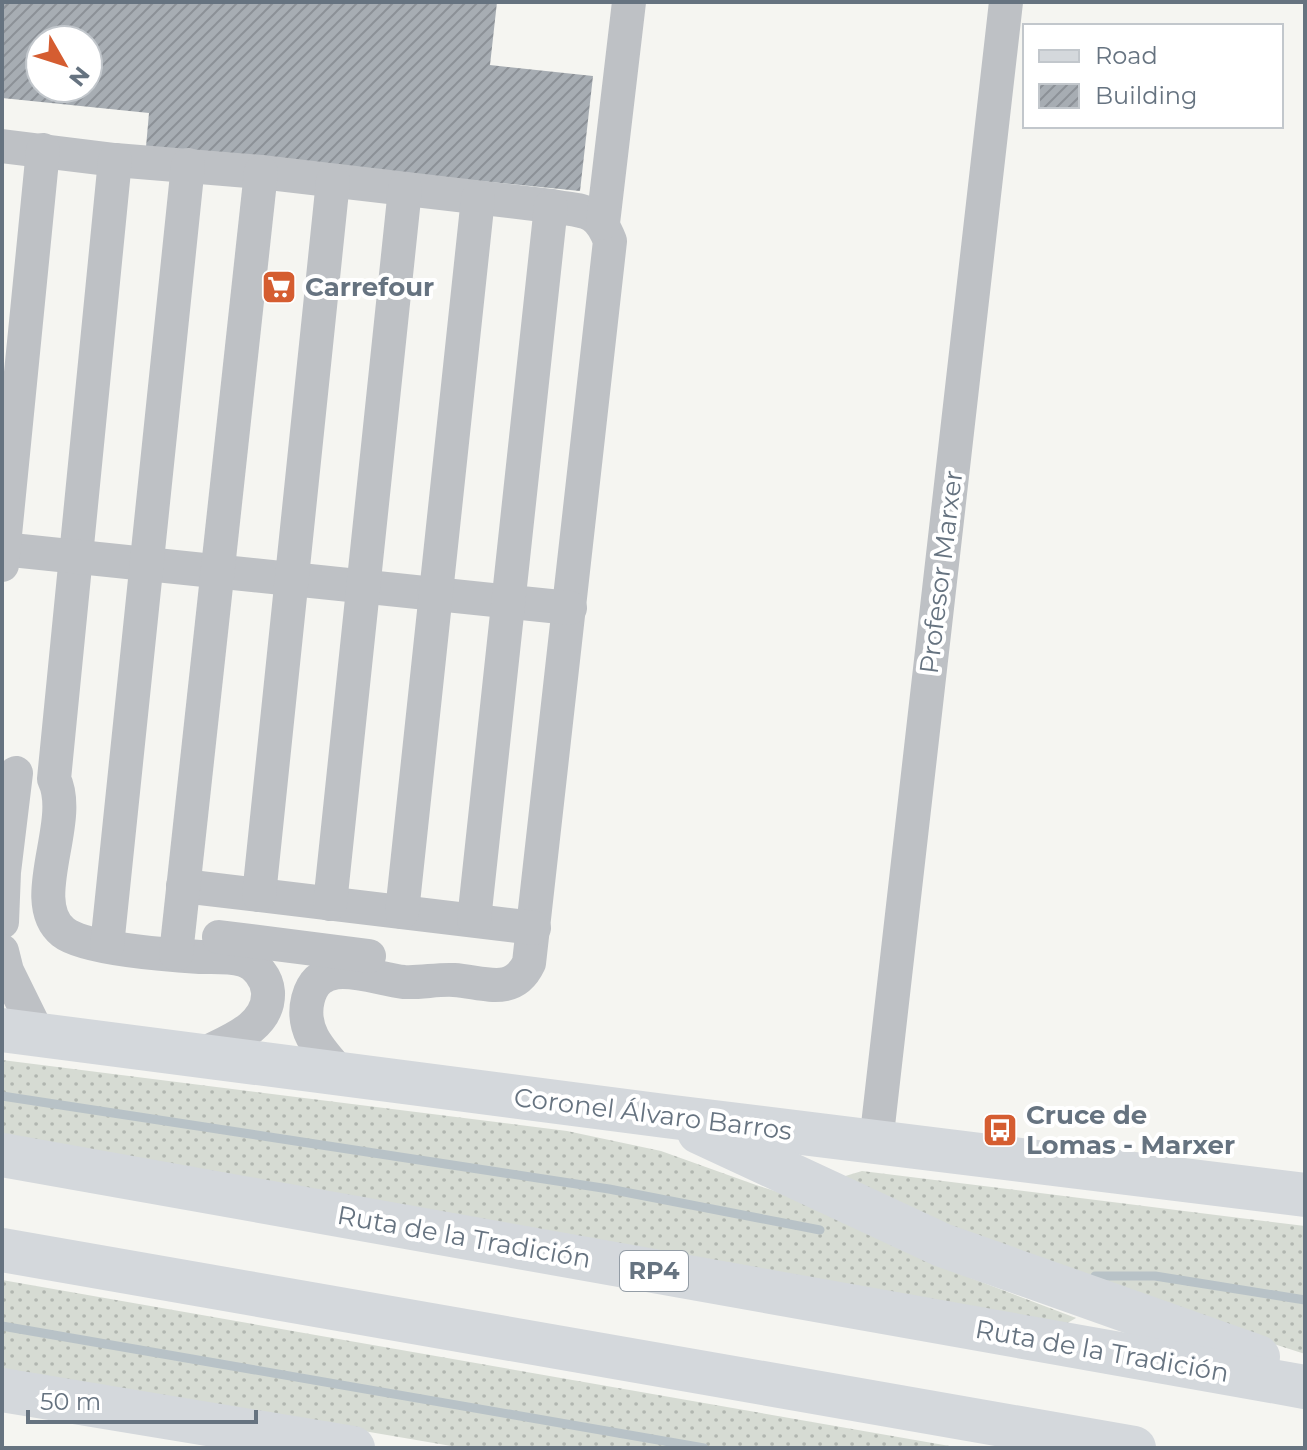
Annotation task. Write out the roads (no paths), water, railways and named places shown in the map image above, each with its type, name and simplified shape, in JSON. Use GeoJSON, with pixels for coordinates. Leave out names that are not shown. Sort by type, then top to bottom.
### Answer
{"type":"FeatureCollection","features":[{"type":"Feature","properties":{"kind":"main road","name":"Coronel Álvaro Barros"},"geometry":{"type":"LineString","coordinates":[[20,1032],[1305,1195]]}},
{"type":"Feature","properties":{"kind":"main road"},"geometry":{"type":"LineString","coordinates":[[665,1116],[942,1245],[1305,1374]]}},
{"type":"Feature","properties":{"kind":"main road","name":"Ruta de la Tradición"},"geometry":{"type":"LineString","coordinates":[[2,1155],[1305,1387]]}},
{"type":"Feature","properties":{"kind":"main road"},"geometry":{"type":"LineString","coordinates":[[2,1250],[1134,1448]]}},
{"type":"Feature","properties":{"kind":"main road"},"geometry":{"type":"LineString","coordinates":[[2,1390],[353,1448]]}},
{"type":"Feature","properties":{"kind":"street"},"geometry":{"type":"LineString","coordinates":[[341,1074],[319,1049],[305,1017],[312,987],[327,973],[346,971],[404,982],[450,980],[501,986],[518,980],[529,963],[610,241],[603,223],[629,2]]}},
{"type":"Feature","properties":{"kind":"street","name":"Profesor Marxer"},"geometry":{"type":"LineString","coordinates":[[876,1143],[1006,2]]}},
{"type":"Feature","properties":{"kind":"street"},"geometry":{"type":"LineString","coordinates":[[2,146],[551,206],[590,214],[603,223]]}},
{"type":"Feature","properties":{"kind":"street"},"geometry":{"type":"LineString","coordinates":[[43,150],[3,554],[76,556],[570,608]]}},
{"type":"Feature","properties":{"kind":"street"},"geometry":{"type":"LineString","coordinates":[[115,160],[54,779],[61,806],[48,896],[50,916],[62,932],[83,943],[241,959],[253,964],[265,980],[268,993],[261,1017],[249,1030],[201,1055]]}},
{"type":"Feature","properties":{"kind":"street"},"geometry":{"type":"LineString","coordinates":[[107,946],[188,165]]}},
{"type":"Feature","properties":{"kind":"street"},"geometry":{"type":"LineString","coordinates":[[176,954],[261,172]]}},
{"type":"Feature","properties":{"kind":"street"},"geometry":{"type":"LineString","coordinates":[[259,895],[333,181]]}},
{"type":"Feature","properties":{"kind":"street"},"geometry":{"type":"LineString","coordinates":[[330,904],[405,189]]}},
{"type":"Feature","properties":{"kind":"street"},"geometry":{"type":"LineString","coordinates":[[402,912],[478,198]]}},
{"type":"Feature","properties":{"kind":"street"},"geometry":{"type":"LineString","coordinates":[[474,920],[551,206]]}},
{"type":"Feature","properties":{"kind":"street"},"geometry":{"type":"LineString","coordinates":[[2,922],[9,772],[54,779]]}},
{"type":"Feature","properties":{"kind":"street"},"geometry":{"type":"LineString","coordinates":[[183,886],[534,928]]}},
{"type":"Feature","properties":{"kind":"street"},"geometry":{"type":"LineString","coordinates":[[176,954],[195,939],[207,936],[406,961],[450,980]]}},
{"type":"Feature","properties":{"kind":"street"},"geometry":{"type":"LineString","coordinates":[[2,951],[20,1032]]}},
{"type":"Feature","properties":{"kind":"waterway"},"geometry":{"type":"LineString","coordinates":[[2,1096],[609,1189],[820,1230]]}},
{"type":"Feature","properties":{"kind":"waterway"},"geometry":{"type":"LineString","coordinates":[[1095,1276],[1155,1276],[1305,1300]]}},
{"type":"Feature","properties":{"kind":"waterway"},"geometry":{"type":"LineString","coordinates":[[2,1326],[704,1448]]}},
{"type":"Feature","properties":{"kind":"place","name":"Carrefour"},"geometry":{"type":"Point","coordinates":[279,287]}},
{"type":"Feature","properties":{"kind":"place","name":"Cruce de Lomas - Marxer"},"geometry":{"type":"Point","coordinates":[1000,1130]}}]}
